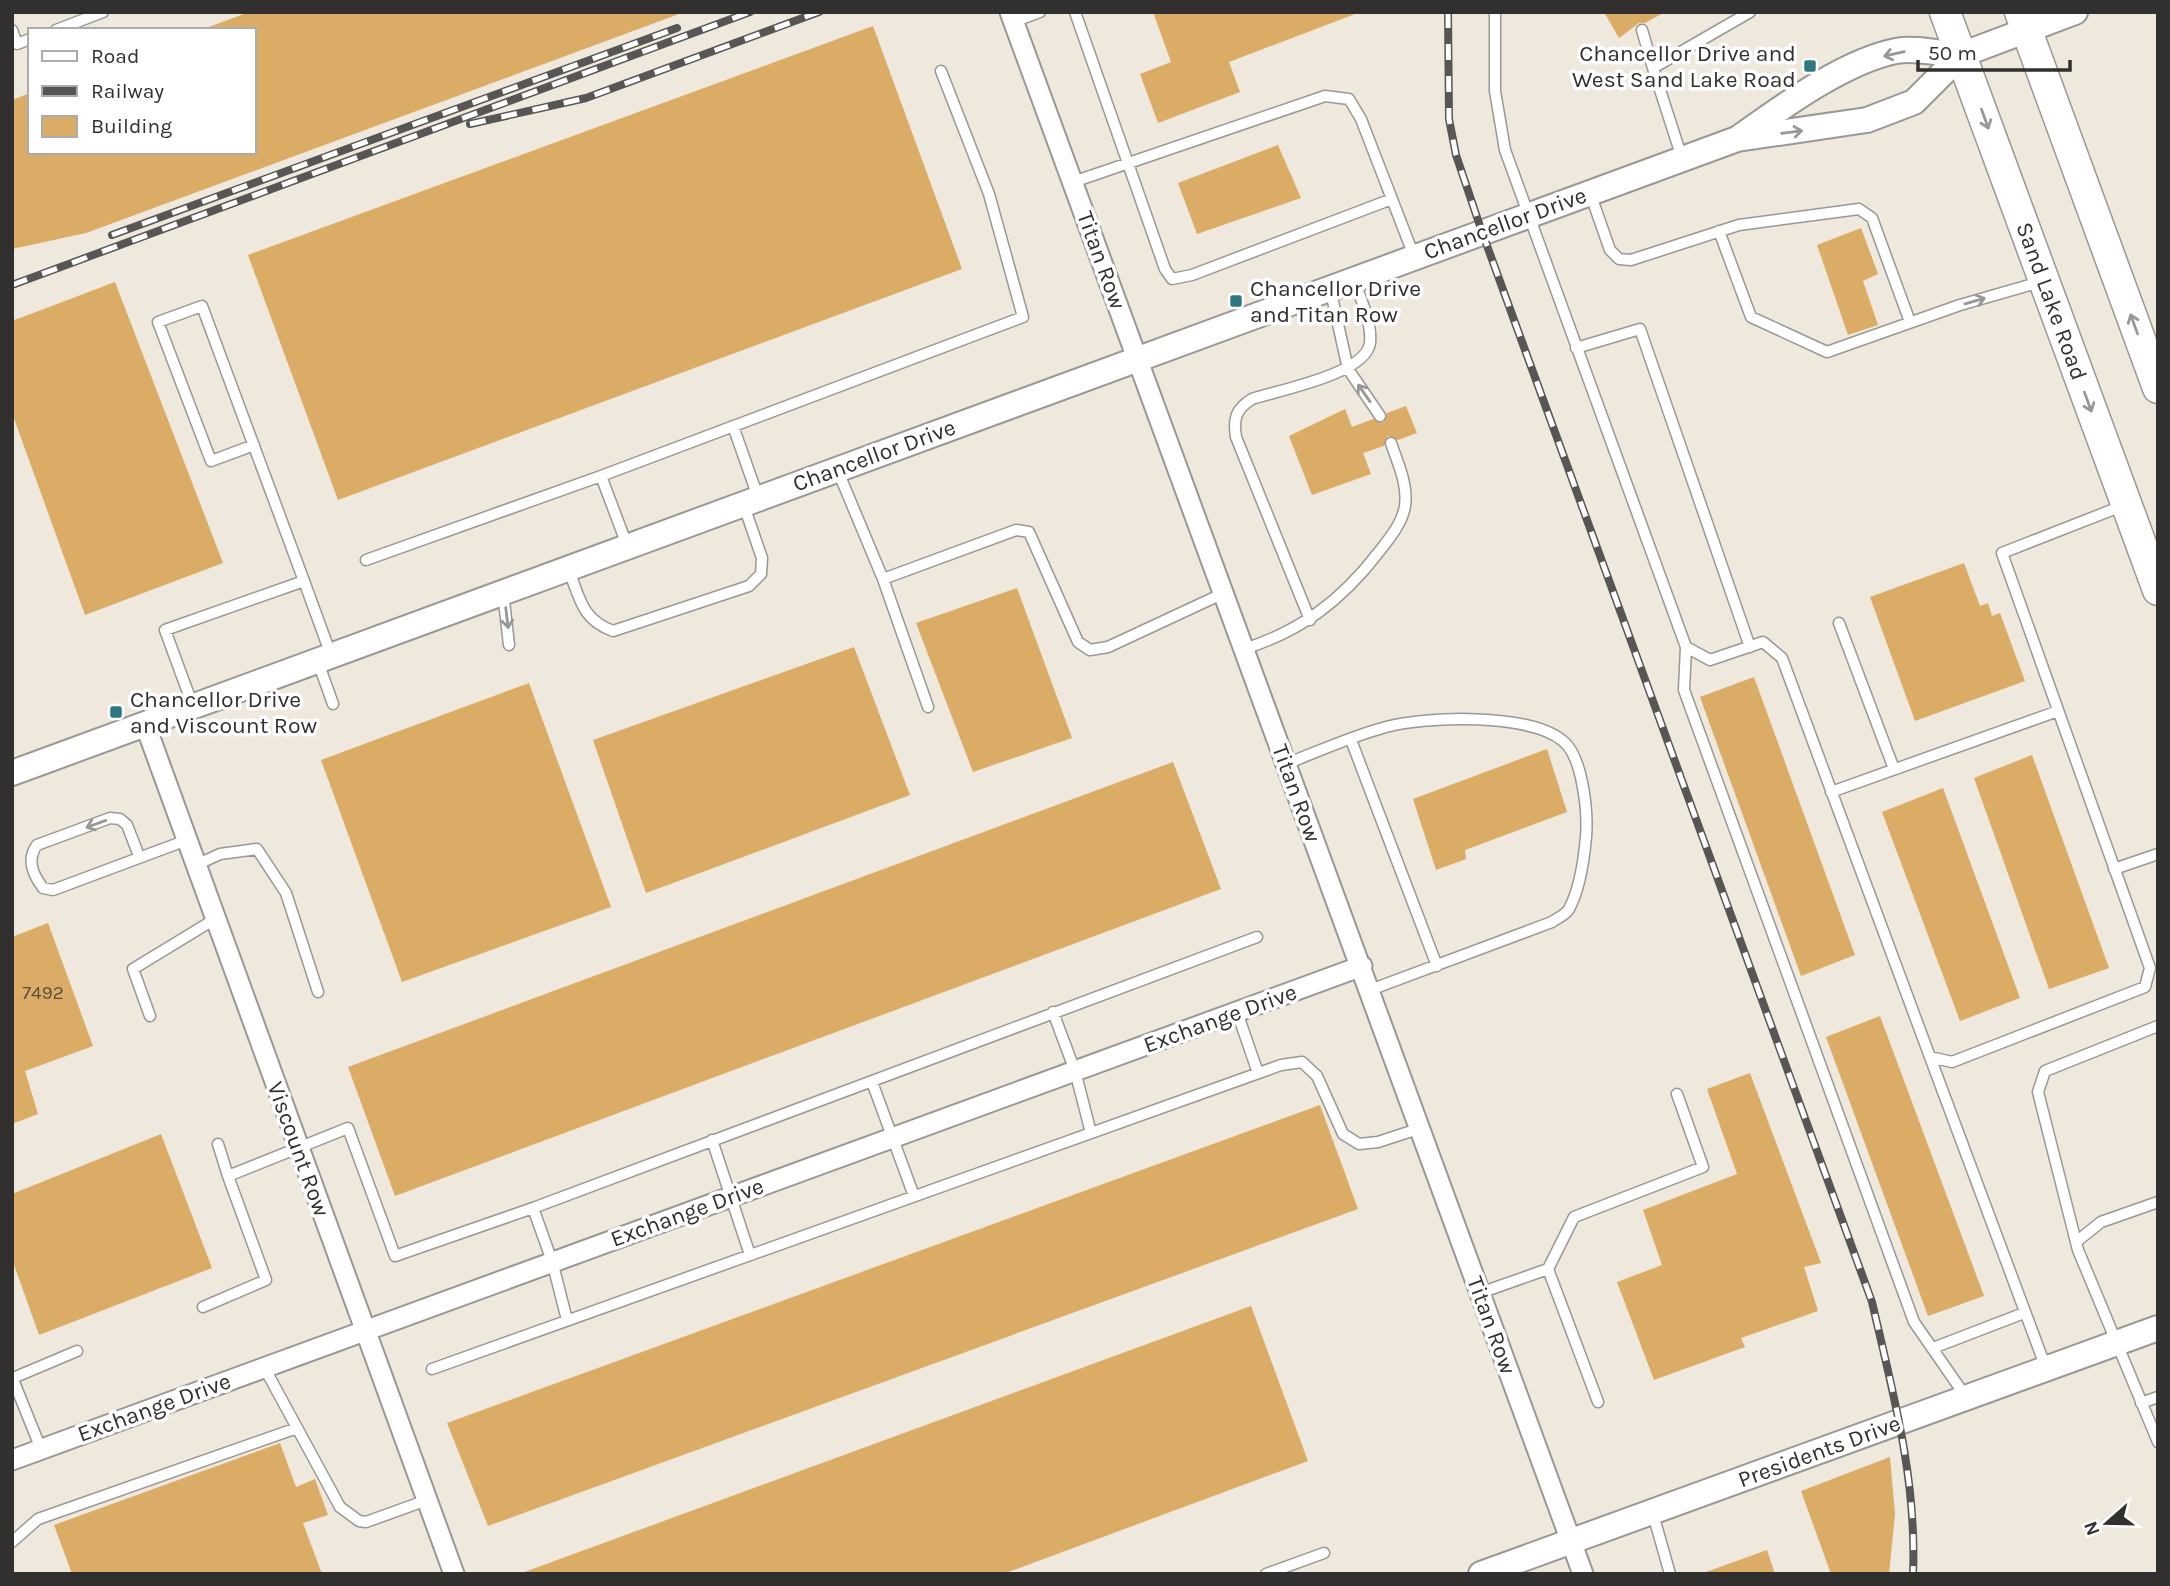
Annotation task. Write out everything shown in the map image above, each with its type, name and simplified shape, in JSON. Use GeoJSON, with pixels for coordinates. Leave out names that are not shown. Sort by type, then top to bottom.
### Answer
{"type":"FeatureCollection","features":[{"type":"Feature","properties":{"kind":"main road","name":"Sand Lake Road"},"geometry":{"type":"LineString","coordinates":[[1945,12],[2158,590]]}},
{"type":"Feature","properties":{"kind":"main road"},"geometry":{"type":"LineString","coordinates":[[2023,21],[2152,357],[2158,388]]}},
{"type":"Feature","properties":{"kind":"street","name":"Chancellor Drive"},"geometry":{"type":"LineString","coordinates":[[12,773],[1737,139],[1867,120],[1914,102],[1961,55],[2023,21],[2075,12]]}},
{"type":"Feature","properties":{"kind":"street","name":"Titan Row"},"geometry":{"type":"LineString","coordinates":[[1011,17],[1583,1574]]}},
{"type":"Feature","properties":{"kind":"street","name":"Chancellor Drive"},"geometry":{"type":"LineString","coordinates":[[1737,139],[1796,97],[1856,67],[1897,51],[1961,55]]}},
{"type":"Feature","properties":{"kind":"street","name":"Viscount Row"},"geometry":{"type":"LineString","coordinates":[[145,724],[454,1574]]}},
{"type":"Feature","properties":{"kind":"street","name":"Exchange Drive"},"geometry":{"type":"LineString","coordinates":[[12,1460],[1362,967]]}},
{"type":"Feature","properties":{"kind":"street","name":"Presidents Drive"},"geometry":{"type":"LineString","coordinates":[[1481,1574],[2158,1328]]}},
{"type":"Feature","properties":{"kind":"lane"},"geometry":{"type":"LineString","coordinates":[[61,28],[103,12]]}},
{"type":"Feature","properties":{"kind":"lane"},"geometry":{"type":"LineString","coordinates":[[1011,17],[1040,12]]}},
{"type":"Feature","properties":{"kind":"lane"},"geometry":{"type":"LineString","coordinates":[[1075,12],[1165,269],[1172,279],[1192,275],[1392,199]]}},
{"type":"Feature","properties":{"kind":"lane"},"geometry":{"type":"LineString","coordinates":[[1496,12],[1495,91],[1505,150],[1686,647],[1684,690],[1688,703],[1914,1322],[1966,1397]]}},
{"type":"Feature","properties":{"kind":"lane"},"geometry":{"type":"LineString","coordinates":[[1653,68],[1750,12]]}},
{"type":"Feature","properties":{"kind":"lane"},"geometry":{"type":"LineString","coordinates":[[12,30],[15,46]]}},
{"type":"Feature","properties":{"kind":"lane"},"geometry":{"type":"LineString","coordinates":[[1642,30],[1683,159]]}},
{"type":"Feature","properties":{"kind":"lane"},"geometry":{"type":"LineString","coordinates":[[366,560],[601,476],[1023,317],[989,194],[942,71]]}},
{"type":"Feature","properties":{"kind":"lane"},"geometry":{"type":"LineString","coordinates":[[1073,182],[1325,96],[1349,99],[1361,119],[1414,257]]}},
{"type":"Feature","properties":{"kind":"lane"},"geometry":{"type":"LineString","coordinates":[[1590,193],[1610,250],[1619,259],[1631,260],[1739,225],[1859,209],[1871,218],[1910,322]]}},
{"type":"Feature","properties":{"kind":"lane"},"geometry":{"type":"LineString","coordinates":[[1719,231],[1751,317],[1827,352],[1910,322],[2044,281]]}},
{"type":"Feature","properties":{"kind":"lane"},"geometry":{"type":"LineString","coordinates":[[1310,620],[1236,437],[1235,418],[1243,405],[1252,399],[1348,369],[1364,355],[1370,344],[1369,324],[1354,279]]}},
{"type":"Feature","properties":{"kind":"lane"},"geometry":{"type":"LineString","coordinates":[[1330,287],[1348,369],[1380,416]]}},
{"type":"Feature","properties":{"kind":"lane"},"geometry":{"type":"LineString","coordinates":[[254,445],[211,461],[158,322],[202,306],[254,445],[304,581],[333,705]]}},
{"type":"Feature","properties":{"kind":"lane"},"geometry":{"type":"LineString","coordinates":[[1576,348],[1640,329],[1751,647]]}},
{"type":"Feature","properties":{"kind":"lane"},"geometry":{"type":"LineString","coordinates":[[568,568],[585,612],[594,624],[613,631],[749,586],[761,574],[762,558],[733,426]]}},
{"type":"Feature","properties":{"kind":"lane"},"geometry":{"type":"LineString","coordinates":[[1244,649],[1287,633],[1310,620],[1348,589],[1398,524],[1405,507],[1405,481],[1391,443]]}},
{"type":"Feature","properties":{"kind":"lane"},"geometry":{"type":"LineString","coordinates":[[837,469],[883,579],[928,707]]}},
{"type":"Feature","properties":{"kind":"lane"},"geometry":{"type":"LineString","coordinates":[[601,476],[627,546]]}},
{"type":"Feature","properties":{"kind":"lane"},"geometry":{"type":"LineString","coordinates":[[1930,1057],[1952,1062],[2145,987],[2150,968],[2001,553],[2126,505]]}},
{"type":"Feature","properties":{"kind":"lane"},"geometry":{"type":"LineString","coordinates":[[883,579],[1016,530],[1029,532],[1078,642],[1090,650],[1108,647],[1224,593]]}},
{"type":"Feature","properties":{"kind":"lane"},"geometry":{"type":"LineString","coordinates":[[193,706],[165,630],[304,581]]}},
{"type":"Feature","properties":{"kind":"lane"},"geometry":{"type":"LineString","coordinates":[[503,592],[509,645]]}},
{"type":"Feature","properties":{"kind":"lane"},"geometry":{"type":"LineString","coordinates":[[1839,623],[1894,769]]}},
{"type":"Feature","properties":{"kind":"lane"},"geometry":{"type":"LineString","coordinates":[[1686,647],[1710,660],[1763,642],[1782,658],[2046,1369]]}},
{"type":"Feature","properties":{"kind":"lane"},"geometry":{"type":"LineString","coordinates":[[1831,792],[2058,711]]}},
{"type":"Feature","properties":{"kind":"lane"},"geometry":{"type":"LineString","coordinates":[[1286,764],[1387,727],[1443,717],[1541,730],[1564,741],[1576,762],[1588,807],[1586,839],[1578,884],[1568,911],[1552,922],[1370,990]]}},
{"type":"Feature","properties":{"kind":"lane"},"geometry":{"type":"LineString","coordinates":[[1351,740],[1437,966]]}},
{"type":"Feature","properties":{"kind":"lane"},"geometry":{"type":"LineString","coordinates":[[139,856],[127,825],[120,818],[110,818],[37,845],[31,853],[31,864],[43,888],[52,890],[187,840]]}},
{"type":"Feature","properties":{"kind":"lane"},"geometry":{"type":"LineString","coordinates":[[196,865],[220,854],[257,849],[286,893],[318,992]]}},
{"type":"Feature","properties":{"kind":"lane"},"geometry":{"type":"LineString","coordinates":[[2114,869],[2158,853]]}},
{"type":"Feature","properties":{"kind":"lane"},"geometry":{"type":"LineString","coordinates":[[150,1016],[133,968],[215,919]]}},
{"type":"Feature","properties":{"kind":"lane"},"geometry":{"type":"LineString","coordinates":[[228,1176],[348,1128],[395,1256],[533,1208],[1257,937]]}},
{"type":"Feature","properties":{"kind":"lane"},"geometry":{"type":"LineString","coordinates":[[1054,1012],[1075,1071],[1091,1133]]}},
{"type":"Feature","properties":{"kind":"lane"},"geometry":{"type":"LineString","coordinates":[[1237,1012],[1258,1073]]}},
{"type":"Feature","properties":{"kind":"lane"},"geometry":{"type":"LineString","coordinates":[[2158,1026],[2045,1071],[2038,1092],[2076,1242],[2158,1442]]}},
{"type":"Feature","properties":{"kind":"lane"},"geometry":{"type":"LineString","coordinates":[[432,1369],[1258,1073],[1302,1062],[1317,1076],[1343,1134],[1359,1144],[1378,1142],[1421,1128]]}},
{"type":"Feature","properties":{"kind":"lane"},"geometry":{"type":"LineString","coordinates":[[872,1082],[914,1196]]}},
{"type":"Feature","properties":{"kind":"lane"},"geometry":{"type":"LineString","coordinates":[[1480,1293],[1548,1269],[1574,1217],[1703,1167],[1677,1094]]}},
{"type":"Feature","properties":{"kind":"lane"},"geometry":{"type":"LineString","coordinates":[[712,1140],[750,1255]]}},
{"type":"Feature","properties":{"kind":"lane"},"geometry":{"type":"LineString","coordinates":[[203,1307],[265,1280],[218,1144]]}},
{"type":"Feature","properties":{"kind":"lane"},"geometry":{"type":"LineString","coordinates":[[2076,1242],[2101,1222],[2158,1202]]}},
{"type":"Feature","properties":{"kind":"lane"},"geometry":{"type":"LineString","coordinates":[[533,1208],[552,1261],[567,1320]]}},
{"type":"Feature","properties":{"kind":"lane"},"geometry":{"type":"LineString","coordinates":[[1548,1269],[1598,1402]]}},
{"type":"Feature","properties":{"kind":"lane"},"geometry":{"type":"LineString","coordinates":[[1933,1348],[2024,1313]]}},
{"type":"Feature","properties":{"kind":"lane"},"geometry":{"type":"LineString","coordinates":[[41,1449],[13,1377],[77,1351]]}},
{"type":"Feature","properties":{"kind":"lane"},"geometry":{"type":"LineString","coordinates":[[264,1367],[340,1507],[359,1521],[366,1522],[427,1500]]}},
{"type":"Feature","properties":{"kind":"lane"},"geometry":{"type":"LineString","coordinates":[[2141,1403],[2158,1397]]}},
{"type":"Feature","properties":{"kind":"lane"},"geometry":{"type":"LineString","coordinates":[[12,1542],[38,1519],[297,1428]]}},
{"type":"Feature","properties":{"kind":"lane"},"geometry":{"type":"LineString","coordinates":[[1652,1511],[1670,1574]]}},
{"type":"Feature","properties":{"kind":"lane"},"geometry":{"type":"LineString","coordinates":[[1266,1574],[1280,1572],[1324,1553]]}},
{"type":"Feature","properties":{"kind":"shaded area"},"geometry":{"type":"Polygon","coordinates":[[[12,12],[2158,12],[2158,1574],[12,1574],[12,12]]]}},
{"type":"Feature","properties":{"kind":"building"},"geometry":{"type":"Polygon","coordinates":[[[249,12],[679,12],[86,233],[12,249],[12,100],[28,94],[28,154],[256,154],[256,28],[206,28],[249,12]]]}},
{"type":"Feature","properties":{"kind":"building"},"geometry":{"type":"Polygon","coordinates":[[[1153,12],[1355,14],[1229,62],[1240,92],[1158,123],[1140,74],[1171,62],[1153,12]]]}},
{"type":"Feature","properties":{"kind":"building"},"geometry":{"type":"Polygon","coordinates":[[[1604,12],[1665,12],[1645,23],[1639,23],[1619,38],[1604,12]]]}},
{"type":"Feature","properties":{"kind":"building"},"geometry":{"type":"Polygon","coordinates":[[[873,26],[962,269],[338,500],[248,255],[873,26]]]}},
{"type":"Feature","properties":{"kind":"building"},"geometry":{"type":"Polygon","coordinates":[[[1278,145],[1301,198],[1197,234],[1178,183],[1278,145]]]}},
{"type":"Feature","properties":{"kind":"building"},"geometry":{"type":"Polygon","coordinates":[[[1861,228],[1878,274],[1863,281],[1878,325],[1848,335],[1817,245],[1861,228]]]}},
{"type":"Feature","properties":{"kind":"building"},"geometry":{"type":"Polygon","coordinates":[[[115,282],[223,563],[85,615],[12,413],[12,321],[115,282]]]}},
{"type":"Feature","properties":{"kind":"building"},"geometry":{"type":"Polygon","coordinates":[[[1406,406],[1417,433],[1398,440],[1388,436],[1384,446],[1363,453],[1371,474],[1312,495],[1289,436],[1345,409],[1352,427],[1373,419],[1384,422],[1387,413],[1406,406]]]}},
{"type":"Feature","properties":{"kind":"building"},"geometry":{"type":"Polygon","coordinates":[[[1964,563],[1980,606],[1988,603],[1992,616],[2000,613],[2025,681],[1915,721],[1870,597],[1964,563]]]}},
{"type":"Feature","properties":{"kind":"building"},"geometry":{"type":"Polygon","coordinates":[[[1017,588],[1072,738],[973,772],[916,623],[1017,588]]]}},
{"type":"Feature","properties":{"kind":"building"},"geometry":{"type":"Polygon","coordinates":[[[854,647],[910,795],[646,893],[593,740],[854,647]]]}},
{"type":"Feature","properties":{"kind":"building"},"geometry":{"type":"Polygon","coordinates":[[[1754,677],[1855,955],[1801,976],[1700,697],[1754,677]]]}},
{"type":"Feature","properties":{"kind":"building"},"geometry":{"type":"Polygon","coordinates":[[[529,683],[611,907],[402,982],[321,760],[529,683]]]}},
{"type":"Feature","properties":{"kind":"building"},"geometry":{"type":"Polygon","coordinates":[[[1547,749],[1567,812],[1465,850],[1466,859],[1436,870],[1413,799],[1547,749]]]}},
{"type":"Feature","properties":{"kind":"building"},"geometry":{"type":"Polygon","coordinates":[[[2032,755],[2109,968],[2049,989],[1974,778],[2032,755]]]}},
{"type":"Feature","properties":{"kind":"building"},"geometry":{"type":"Polygon","coordinates":[[[1173,762],[1221,889],[395,1196],[348,1067],[1173,762]]]}},
{"type":"Feature","properties":{"kind":"building"},"geometry":{"type":"Polygon","coordinates":[[[1943,788],[2020,998],[1960,1021],[1882,812],[1943,788]]]}},
{"type":"Feature","properties":{"kind":"building"},"geometry":{"type":"Polygon","coordinates":[[[48,923],[93,1046],[25,1071],[38,1114],[12,1124],[12,937],[48,923]]]}},
{"type":"Feature","properties":{"kind":"building"},"geometry":{"type":"Polygon","coordinates":[[[1880,1016],[1984,1296],[1928,1316],[1826,1037],[1880,1016]]]}},
{"type":"Feature","properties":{"kind":"building"},"geometry":{"type":"Polygon","coordinates":[[[1750,1073],[1821,1263],[1804,1267],[1818,1311],[1741,1338],[1745,1347],[1654,1380],[1617,1282],[1662,1265],[1643,1210],[1737,1174],[1707,1089],[1750,1073]]]}},
{"type":"Feature","properties":{"kind":"building"},"geometry":{"type":"Polygon","coordinates":[[[1320,1105],[1358,1209],[488,1526],[447,1423],[1320,1105]]]}},
{"type":"Feature","properties":{"kind":"building"},"geometry":{"type":"Polygon","coordinates":[[[161,1134],[212,1268],[39,1335],[12,1259],[12,1194],[161,1134]]]}},
{"type":"Feature","properties":{"kind":"building"},"geometry":{"type":"Polygon","coordinates":[[[1251,1306],[1308,1461],[1003,1574],[519,1574],[1251,1306]]]}},
{"type":"Feature","properties":{"kind":"building"},"geometry":{"type":"Polygon","coordinates":[[[280,1443],[296,1487],[315,1479],[328,1515],[303,1523],[322,1574],[72,1574],[54,1525],[280,1443]]]}},
{"type":"Feature","properties":{"kind":"building"},"geometry":{"type":"Polygon","coordinates":[[[1890,1457],[1895,1514],[1889,1574],[1831,1574],[1801,1491],[1890,1457]]]}},
{"type":"Feature","properties":{"kind":"building"},"geometry":{"type":"Polygon","coordinates":[[[1767,1550],[1775,1574],[1706,1572],[1767,1550]]]}},
{"type":"Feature","properties":{"kind":"railway"},"geometry":{"type":"LineString","coordinates":[[12,285],[750,12]]}},
{"type":"Feature","properties":{"kind":"railway"},"geometry":{"type":"LineString","coordinates":[[470,124],[586,98],[819,12]]}},
{"type":"Feature","properties":{"kind":"railway"},"geometry":{"type":"LineString","coordinates":[[1448,12],[1449,119],[1456,155],[1872,1302],[1902,1437],[1911,1505],[1913,1574]]}},
{"type":"Feature","properties":{"kind":"railway"},"geometry":{"type":"LineString","coordinates":[[112,235],[677,28]]}},
{"type":"Feature","properties":{"kind":"place","name":"Chancellor Drive and West Sand Lake Road"},"geometry":{"type":"Point","coordinates":[1810,66]}},
{"type":"Feature","properties":{"kind":"place","name":"Chancellor Drive and Titan Row"},"geometry":{"type":"Point","coordinates":[1236,301]}},
{"type":"Feature","properties":{"kind":"place","name":"Chancellor Drive and Viscount Row"},"geometry":{"type":"Point","coordinates":[116,712]}}]}
